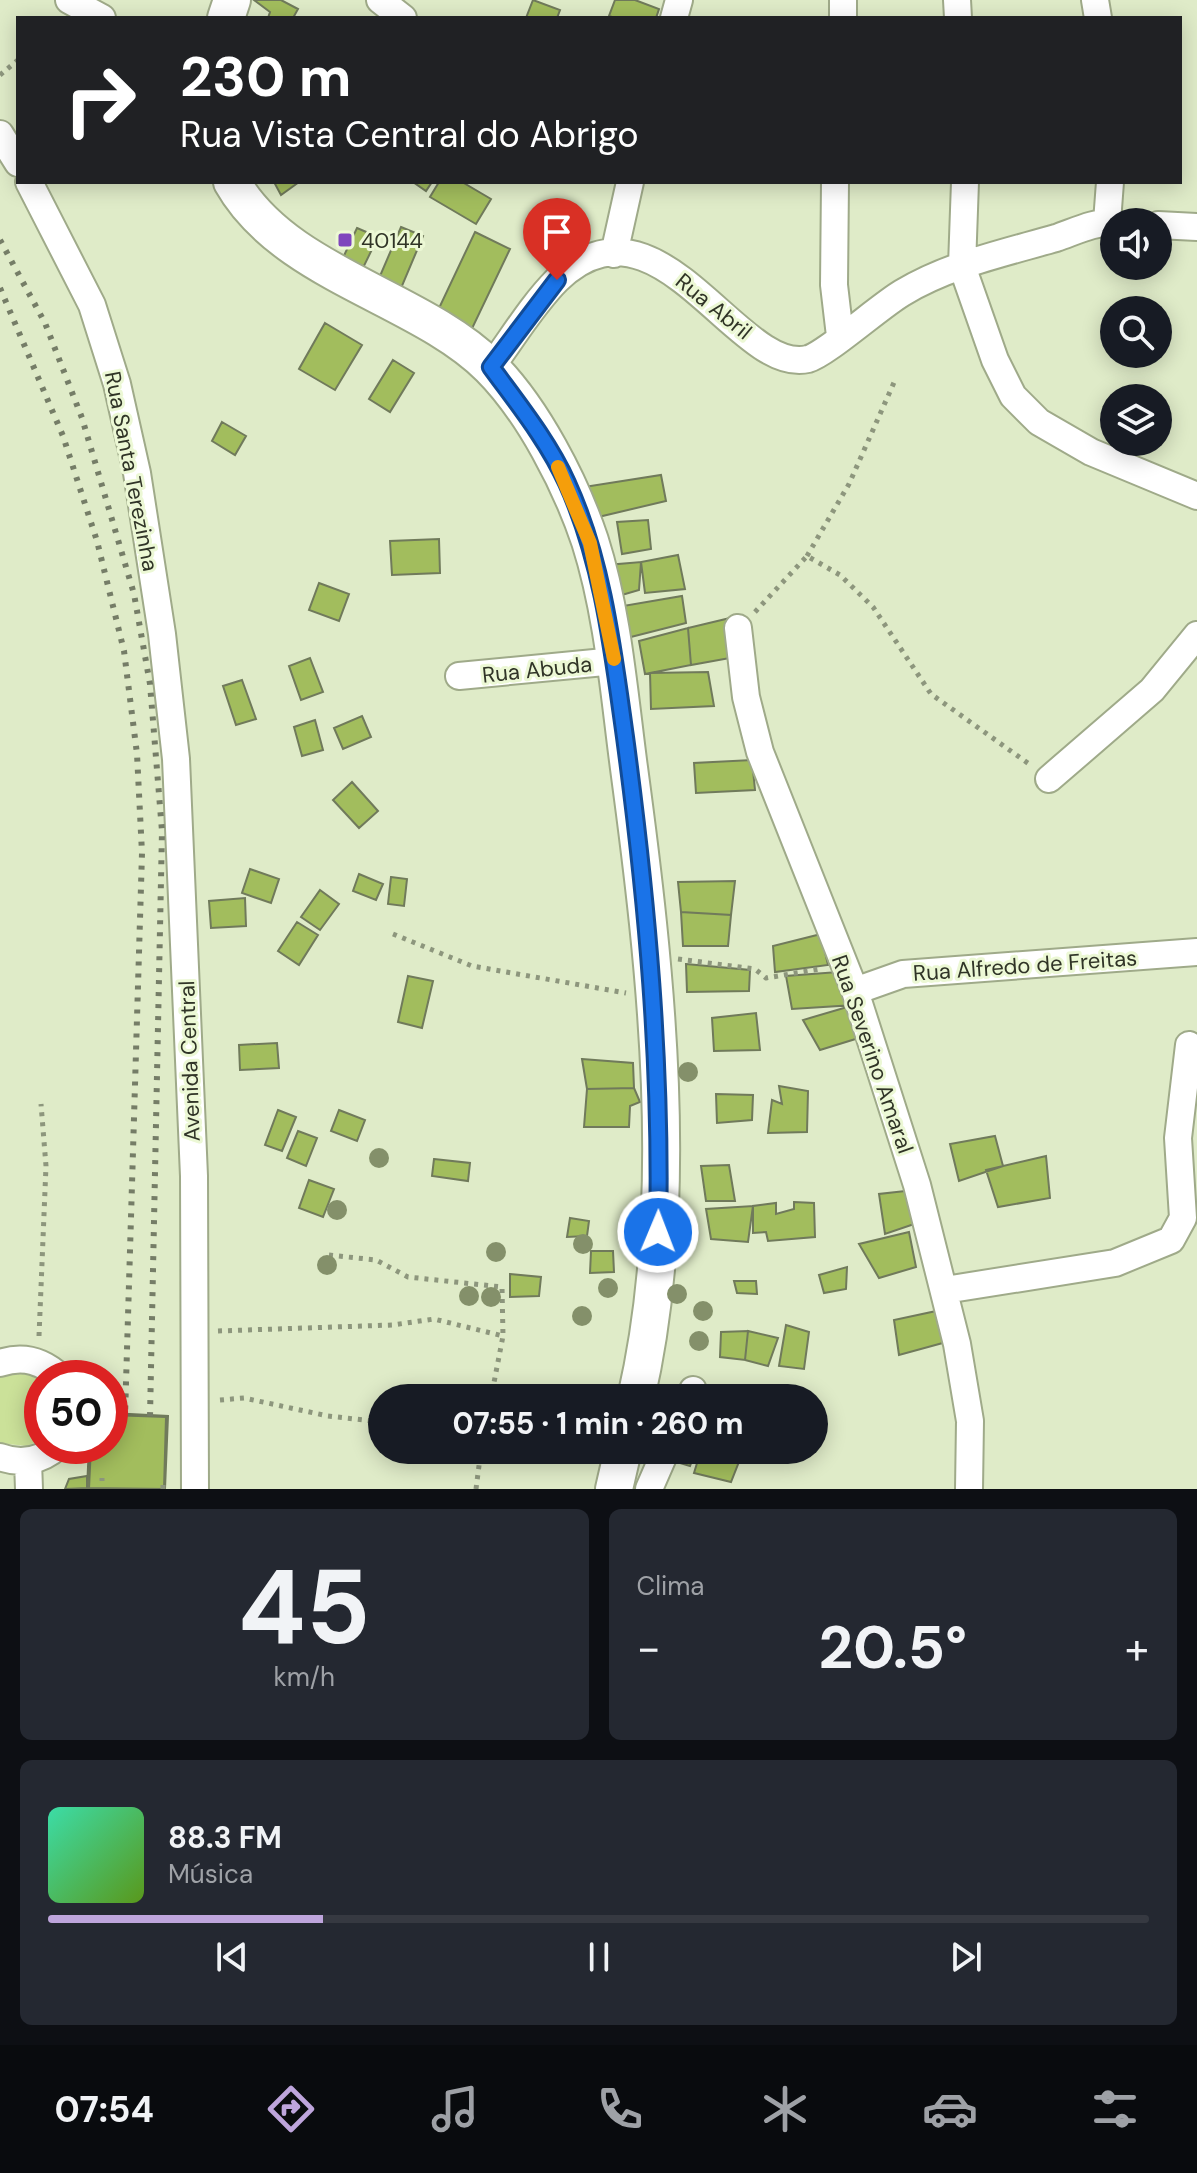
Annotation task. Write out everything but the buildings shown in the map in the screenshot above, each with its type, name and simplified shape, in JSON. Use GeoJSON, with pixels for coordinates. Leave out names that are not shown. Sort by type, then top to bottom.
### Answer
{"type":"FeatureCollection","features":[{"type":"Feature","properties":{"kind":"main road"},"geometry":{"type":"LineString","coordinates":[[234,184],[270,225],[313,258],[436,329],[491,367],[531,421],[567,482],[590,543],[615,661],[655,998],[658,1232],[653,1300],[638,1384]]}},
{"type":"Feature","properties":{"kind":"main road"},"geometry":{"type":"LineString","coordinates":[[614,1489],[620,1464]]}},
{"type":"Feature","properties":{"kind":"street"},"geometry":{"type":"LineString","coordinates":[[69,0],[98,16]]}},
{"type":"Feature","properties":{"kind":"street"},"geometry":{"type":"LineString","coordinates":[[380,0],[400,16]]}},
{"type":"Feature","properties":{"kind":"street"},"geometry":{"type":"LineString","coordinates":[[0,134],[16,160]]}},
{"type":"Feature","properties":{"kind":"street","name":"Rua Santa Terezinha"},"geometry":{"type":"LineString","coordinates":[[30,184],[92,305],[117,384],[137,473],[162,634]]}},
{"type":"Feature","properties":{"kind":"street"},"geometry":{"type":"LineString","coordinates":[[491,367],[557,280],[589,258],[614,254],[626,184]]}},
{"type":"Feature","properties":{"kind":"street"},"geometry":{"type":"LineString","coordinates":[[835,184],[834,285],[840,336]]}},
{"type":"Feature","properties":{"kind":"street"},"geometry":{"type":"LineString","coordinates":[[965,184],[962,266],[995,360],[1013,396],[1030,413],[1091,452],[1197,496]]}},
{"type":"Feature","properties":{"kind":"street"},"geometry":{"type":"LineString","coordinates":[[1110,184],[1110,208]]}},
{"type":"Feature","properties":{"kind":"street","name":"Rua Abril"},"geometry":{"type":"LineString","coordinates":[[614,254],[645,259],[675,272],[742,332],[774,352],[805,360],[822,353],[840,336],[902,293],[962,266],[1100,225]]}},
{"type":"Feature","properties":{"kind":"street"},"geometry":{"type":"LineString","coordinates":[[1172,226],[1197,227]]}},
{"type":"Feature","properties":{"kind":"street","name":"Rua Severino Amaral"},"geometry":{"type":"LineString","coordinates":[[738,628],[746,697],[760,752],[855,991],[917,1185],[945,1290],[970,1421],[969,1489]]}},
{"type":"Feature","properties":{"kind":"street","name":"Avenida Central"},"geometry":{"type":"LineString","coordinates":[[162,634],[176,759],[194,1176],[195,1489]]}},
{"type":"Feature","properties":{"kind":"street"},"geometry":{"type":"LineString","coordinates":[[1049,779],[1152,690],[1197,635]]}},
{"type":"Feature","properties":{"kind":"street","name":"Rua Abuda"},"geometry":{"type":"LineString","coordinates":[[459,676],[615,661]]}},
{"type":"Feature","properties":{"kind":"street","name":"Rua Alfredo de Freitas"},"geometry":{"type":"LineString","coordinates":[[855,991],[903,974],[1197,952]]}},
{"type":"Feature","properties":{"kind":"street"},"geometry":{"type":"LineString","coordinates":[[945,1290],[1115,1263],[1162,1247],[1171,1240],[1190,1218],[1178,1138],[1189,1045]]}},
{"type":"Feature","properties":{"kind":"street"},"geometry":{"type":"LineString","coordinates":[[0,1363],[23,1358],[32,1360]]}},
{"type":"Feature","properties":{"kind":"street"},"geometry":{"type":"LineString","coordinates":[[0,1457],[24,1460]]}},
{"type":"Feature","properties":{"kind":"street"},"geometry":{"type":"LineString","coordinates":[[28,1464],[29,1489]]}},
{"type":"Feature","properties":{"kind":"street"},"geometry":{"type":"LineString","coordinates":[[649,1489],[660,1464]]}},
{"type":"Feature","properties":{"kind":"path"},"geometry":{"type":"LineString","coordinates":[[0,75],[16,62]]}},
{"type":"Feature","properties":{"kind":"path"},"geometry":{"type":"LineString","coordinates":[[738,628],[807,556],[849,484],[896,378]]}},
{"type":"Feature","properties":{"kind":"path"},"geometry":{"type":"LineString","coordinates":[[807,556],[840,575],[873,607],[931,694],[1049,779]]}},
{"type":"Feature","properties":{"kind":"path"},"geometry":{"type":"LineString","coordinates":[[393,934],[472,966],[655,998]]}},
{"type":"Feature","properties":{"kind":"path"},"geometry":{"type":"LineString","coordinates":[[650,956],[755,969],[766,978],[844,965]]}},
{"type":"Feature","properties":{"kind":"path"},"geometry":{"type":"LineString","coordinates":[[37,1360],[46,1166],[41,1104]]}},
{"type":"Feature","properties":{"kind":"path"},"geometry":{"type":"LineString","coordinates":[[329,1255],[376,1260],[408,1277],[502,1287],[503,1336],[494,1384]]}},
{"type":"Feature","properties":{"kind":"path"},"geometry":{"type":"LineString","coordinates":[[195,1331],[392,1325],[434,1319],[503,1336]]}},
{"type":"Feature","properties":{"kind":"path"},"geometry":{"type":"LineString","coordinates":[[195,1402],[244,1398],[328,1416],[368,1420]]}},
{"type":"Feature","properties":{"kind":"path"},"geometry":{"type":"LineString","coordinates":[[476,1489],[479,1464]]}},
{"type":"Feature","properties":{"kind":"path"},"geometry":{"type":"LineString","coordinates":[[163,1480],[163,1489]]}},
{"type":"Feature","properties":{"kind":"green space"},"geometry":{"type":"Polygon","coordinates":[[[16,1365],[24,1369],[24,1446],[0,1443],[0,1370],[16,1365]]]}},
{"type":"Feature","properties":{"kind":"railway"},"geometry":{"type":"LineString","coordinates":[[0,240],[45,323],[82,418],[134,594],[150,684],[162,831],[150,1417]]}},
{"type":"Feature","properties":{"kind":"railway"},"geometry":{"type":"LineString","coordinates":[[0,288],[63,436],[97,541],[124,651],[137,754],[142,853],[127,1360]]}},
{"type":"Feature","properties":{"kind":"slow traffic"},"geometry":{"type":"LineString","coordinates":[[558,467],[567,482],[590,543],[614,659]]}},
{"type":"Feature","properties":{"kind":"place","name":"40144"},"geometry":{"type":"Point","coordinates":[345,240]}},
{"type":"Feature","properties":{"kind":"route"},"geometry":{"type":"LineString","coordinates":[[557,280],[491,367],[531,421],[567,482],[590,543],[615,661],[655,998],[658,1232]]}}]}
